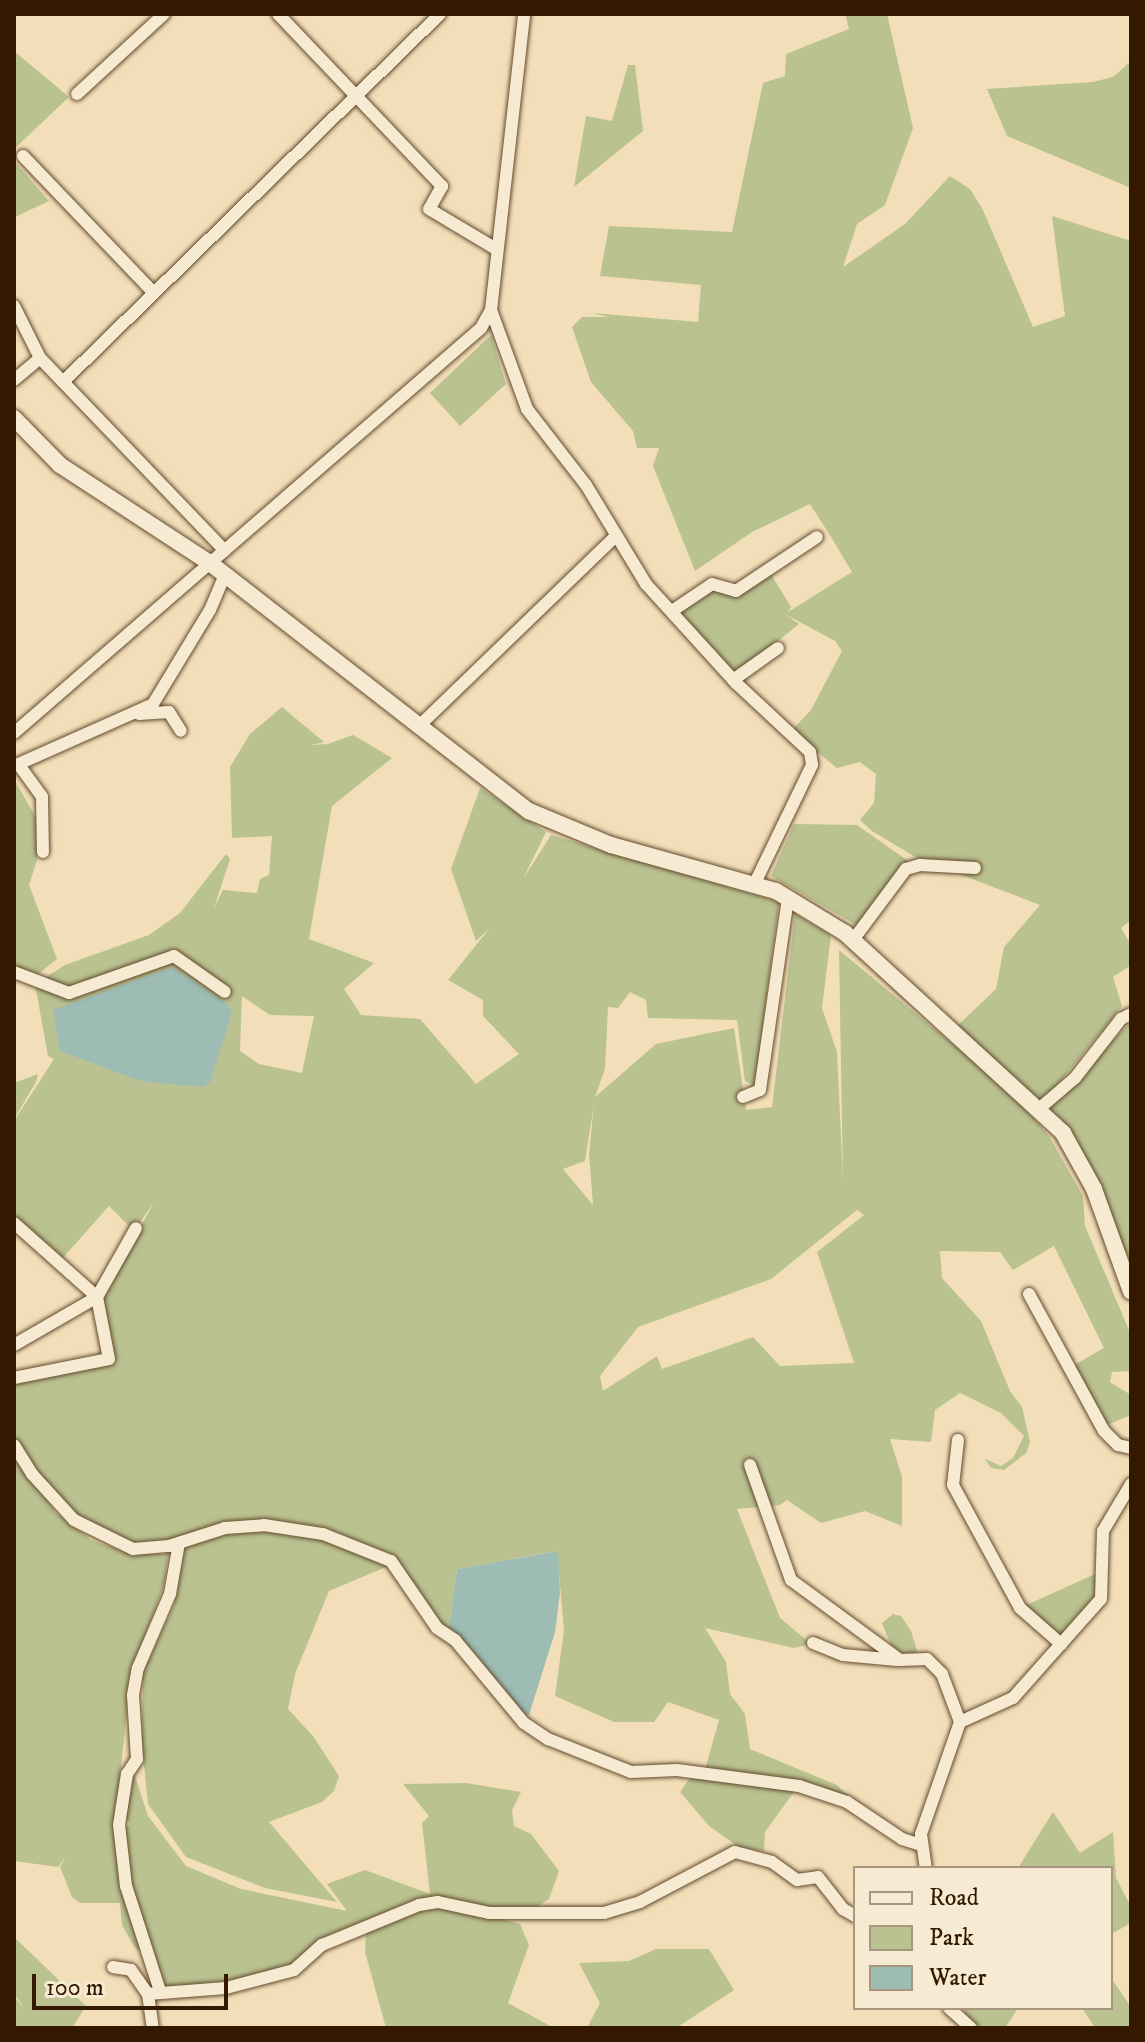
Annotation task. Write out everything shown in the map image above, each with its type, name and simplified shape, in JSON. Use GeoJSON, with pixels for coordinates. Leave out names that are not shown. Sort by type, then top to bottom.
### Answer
{"type":"FeatureCollection","features":[{"type":"Feature","properties":{"kind":"street"},"geometry":{"type":"LineString","coordinates":[[77,94],[164,14]]}},
{"type":"Feature","properties":{"kind":"street"},"geometry":{"type":"LineString","coordinates":[[278,14],[442,186],[429,209],[496,249]]}},
{"type":"Feature","properties":{"kind":"street"},"geometry":{"type":"LineString","coordinates":[[63,382],[440,14]]}},
{"type":"Feature","properties":{"kind":"street"},"geometry":{"type":"LineString","coordinates":[[524,14],[491,310],[527,409],[586,485],[646,584],[733,680],[810,752],[812,765],[755,883]]}},
{"type":"Feature","properties":{"kind":"street"},"geometry":{"type":"LineString","coordinates":[[23,156],[153,292]]}},
{"type":"Feature","properties":{"kind":"street"},"geometry":{"type":"LineString","coordinates":[[14,306],[40,358],[225,551]]}},
{"type":"Feature","properties":{"kind":"street"},"geometry":{"type":"LineString","coordinates":[[14,733],[457,354],[491,310]]}},
{"type":"Feature","properties":{"kind":"street"},"geometry":{"type":"LineString","coordinates":[[14,380],[40,358]]}},
{"type":"Feature","properties":{"kind":"street"},"geometry":{"type":"LineString","coordinates":[[14,418],[60,465],[225,574],[497,789],[568,830],[755,883],[788,897],[853,940],[1040,1108],[1083,1165],[1131,1292]]}},
{"type":"Feature","properties":{"kind":"street"},"geometry":{"type":"LineString","coordinates":[[418,727],[616,536]]}},
{"type":"Feature","properties":{"kind":"street"},"geometry":{"type":"LineString","coordinates":[[672,611],[712,584],[736,591],[817,537]]}},
{"type":"Feature","properties":{"kind":"street"},"geometry":{"type":"LineString","coordinates":[[43,852],[42,797],[16,766],[139,714],[153,704],[210,610],[225,574]]}},
{"type":"Feature","properties":{"kind":"street"},"geometry":{"type":"LineString","coordinates":[[733,680],[778,648]]}},
{"type":"Feature","properties":{"kind":"street"},"geometry":{"type":"LineString","coordinates":[[139,714],[169,712],[181,731]]}},
{"type":"Feature","properties":{"kind":"street"},"geometry":{"type":"LineString","coordinates":[[853,940],[906,869],[920,865],[975,868]]}},
{"type":"Feature","properties":{"kind":"street"},"geometry":{"type":"LineString","coordinates":[[743,1097],[760,1090],[788,897]]}},
{"type":"Feature","properties":{"kind":"street"},"geometry":{"type":"LineString","coordinates":[[14,972],[69,993],[174,956],[225,992]]}},
{"type":"Feature","properties":{"kind":"street"},"geometry":{"type":"LineString","coordinates":[[1040,1108],[1075,1078],[1121,1019],[1131,1014]]}},
{"type":"Feature","properties":{"kind":"street"},"geometry":{"type":"LineString","coordinates":[[14,1345],[97,1297],[136,1228]]}},
{"type":"Feature","properties":{"kind":"street"},"geometry":{"type":"LineString","coordinates":[[14,1378],[109,1359],[97,1297],[16,1229]]}},
{"type":"Feature","properties":{"kind":"street"},"geometry":{"type":"LineString","coordinates":[[1029,1294],[1104,1431],[1118,1445],[1131,1448]]}},
{"type":"Feature","properties":{"kind":"street"},"geometry":{"type":"LineString","coordinates":[[958,1440],[953,1485],[1020,1608],[1061,1644]]}},
{"type":"Feature","properties":{"kind":"street"},"geometry":{"type":"LineString","coordinates":[[14,1445],[52,1501],[104,1539],[133,1549],[179,1543],[251,1525],[283,1526],[361,1545],[401,1571],[437,1628],[455,1640],[524,1723],[548,1739],[631,1772],[691,1772],[787,1783],[824,1793],[847,1802],[902,1839],[922,1845]]}},
{"type":"Feature","properties":{"kind":"street"},"geometry":{"type":"LineString","coordinates":[[750,1465],[791,1580],[900,1660]]}},
{"type":"Feature","properties":{"kind":"street"},"geometry":{"type":"LineString","coordinates":[[960,1722],[1013,1698],[1101,1599],[1103,1531],[1131,1484]]}},
{"type":"Feature","properties":{"kind":"street"},"geometry":{"type":"LineString","coordinates":[[153,2028],[154,1993],[126,1886],[119,1825],[127,1774],[137,1759],[133,1695],[138,1668],[170,1594],[179,1543]]}},
{"type":"Feature","properties":{"kind":"street"},"geometry":{"type":"LineString","coordinates":[[813,1643],[843,1655],[927,1659],[936,1664],[960,1722],[921,1834],[926,1866]]}},
{"type":"Feature","properties":{"kind":"street"},"geometry":{"type":"LineString","coordinates":[[113,1967],[131,1970],[154,1993],[226,1988],[294,1970],[322,1945],[419,1905],[438,1902],[486,1913],[604,1913],[640,1902],[735,1852],[772,1862],[797,1880],[818,1877],[843,1909],[853,1915]]}},
{"type":"Feature","properties":{"kind":"street"},"geometry":{"type":"LineString","coordinates":[[951,2010],[971,2028]]}},
{"type":"Feature","properties":{"kind":"green space"},"geometry":{"type":"Polygon","coordinates":[[[845,14],[887,14],[913,128],[885,205],[857,224],[843,267],[905,224],[950,176],[970,189],[983,210],[1033,327],[1065,316],[1052,216],[1131,241],[1131,920],[1121,928],[1131,945],[1131,965],[1113,977],[1122,1006],[1041,1105],[955,1028],[996,989],[1004,947],[1040,905],[917,858],[872,831],[860,820],[874,803],[876,774],[860,762],[837,768],[791,731],[811,710],[842,651],[835,641],[785,614],[799,624],[732,678],[672,611],[712,584],[734,594],[769,571],[791,607],[788,612],[852,572],[831,537],[810,504],[752,532],[695,571],[653,466],[659,448],[637,448],[633,431],[591,382],[572,327],[582,317],[608,317],[592,313],[698,322],[701,285],[600,276],[609,226],[732,232],[763,83],[785,76],[786,54],[849,29],[845,14]]]}},
{"type":"Feature","properties":{"kind":"green space"},"geometry":{"type":"Polygon","coordinates":[[[14,51],[69,97],[14,149],[14,51]]]}},
{"type":"Feature","properties":{"kind":"green space"},"geometry":{"type":"Polygon","coordinates":[[[1131,61],[1131,188],[1007,136],[987,89],[1093,82],[1113,77],[1131,61]]]}},
{"type":"Feature","properties":{"kind":"green space"},"geometry":{"type":"Polygon","coordinates":[[[628,65],[635,65],[643,131],[574,187],[586,116],[612,121],[628,65]]]}},
{"type":"Feature","properties":{"kind":"green space"},"geometry":{"type":"Polygon","coordinates":[[[14,161],[49,201],[15,217],[14,216],[14,161]]]}},
{"type":"Feature","properties":{"kind":"green space"},"geometry":{"type":"Polygon","coordinates":[[[491,335],[506,384],[460,426],[430,393],[491,335]]]}},
{"type":"Feature","properties":{"kind":"green space"},"geometry":{"type":"Polygon","coordinates":[[[282,707],[324,742],[311,745],[328,744],[353,735],[392,758],[332,806],[309,939],[374,963],[344,989],[361,1015],[420,1019],[476,1084],[519,1054],[483,1016],[483,1000],[448,980],[489,929],[476,941],[451,869],[480,788],[546,832],[523,879],[551,835],[779,902],[755,1085],[745,1081],[737,1020],[648,1018],[646,1000],[630,992],[618,1008],[608,1007],[605,1069],[595,1097],[656,1044],[734,1028],[746,1110],[772,1107],[795,914],[831,935],[822,1008],[837,1052],[843,1180],[839,950],[1014,1095],[1049,1136],[1083,1196],[1085,1226],[1131,1335],[1131,1371],[1112,1372],[1110,1382],[1131,1395],[1131,1415],[1105,1426],[1069,1368],[1104,1348],[1054,1246],[1013,1270],[1000,1252],[940,1251],[942,1278],[981,1321],[1010,1391],[1022,1407],[1030,1442],[1026,1453],[1004,1470],[991,1468],[985,1459],[1001,1466],[1013,1458],[1024,1436],[1001,1413],[960,1393],[935,1410],[931,1442],[890,1439],[902,1477],[902,1526],[865,1511],[821,1523],[787,1500],[780,1505],[737,1509],[780,1618],[811,1644],[794,1648],[705,1628],[726,1662],[730,1694],[745,1714],[750,1749],[837,1785],[856,1804],[799,1785],[765,1832],[764,1851],[739,1847],[709,1826],[680,1792],[690,1778],[704,1773],[719,1720],[668,1702],[654,1722],[614,1722],[555,1696],[564,1630],[557,1551],[457,1569],[449,1629],[426,1615],[393,1564],[329,1591],[295,1674],[288,1709],[313,1736],[339,1776],[334,1791],[322,1802],[269,1822],[337,1902],[265,1888],[186,1857],[148,1804],[142,1746],[143,1672],[174,1606],[179,1543],[133,1549],[52,1501],[35,1479],[55,1512],[91,1540],[131,1554],[168,1554],[164,1585],[131,1674],[119,1785],[119,1834],[130,1824],[125,1816],[134,1773],[148,1816],[186,1866],[241,1889],[347,1911],[327,1884],[365,1870],[430,1894],[422,1823],[429,1816],[403,1784],[466,1783],[521,1792],[512,1810],[514,1826],[531,1834],[559,1871],[549,1899],[528,1913],[461,1908],[520,1924],[529,1945],[508,2003],[554,2028],[386,2028],[365,1952],[366,1933],[322,1945],[294,1970],[235,1986],[160,1991],[148,1955],[135,1948],[122,1925],[120,1903],[80,1903],[72,1897],[60,1867],[66,1856],[58,1867],[14,1861],[14,1445],[27,1464],[14,1437],[14,1382],[115,1362],[101,1299],[154,1202],[134,1231],[109,1206],[61,1260],[14,1218],[14,1121],[54,1059],[48,1056],[35,984],[65,965],[149,935],[180,913],[226,854],[230,859],[214,908],[223,890],[257,893],[260,879],[269,875],[272,836],[232,838],[230,767],[250,734],[282,707]],[[242,996],[240,1051],[259,1064],[302,1073],[314,1016],[270,1015],[242,996]],[[594,1104],[585,1161],[563,1169],[593,1205],[589,1154],[594,1104]],[[857,1210],[771,1279],[638,1327],[600,1376],[603,1391],[657,1356],[662,1369],[753,1337],[780,1366],[854,1363],[817,1252],[864,1215],[857,1210]]]}},
{"type":"Feature","properties":{"kind":"green space"},"geometry":{"type":"Polygon","coordinates":[[[14,779],[38,821],[37,860],[29,885],[57,959],[37,975],[14,972],[14,779]]]}},
{"type":"Feature","properties":{"kind":"green space"},"geometry":{"type":"Polygon","coordinates":[[[794,824],[857,825],[911,863],[860,927],[771,876],[794,824]]]}},
{"type":"Feature","properties":{"kind":"green space"},"geometry":{"type":"Polygon","coordinates":[[[1131,1022],[1131,1257],[1129,1258],[1046,1109],[1131,1022]]]}},
{"type":"Feature","properties":{"kind":"green space"},"geometry":{"type":"Polygon","coordinates":[[[38,1074],[36,1082],[14,1119],[14,1083],[38,1074]]]}},
{"type":"Feature","properties":{"kind":"green space"},"geometry":{"type":"Polygon","coordinates":[[[1095,1574],[1099,1601],[1061,1644],[1020,1608],[1095,1574]]]}},
{"type":"Feature","properties":{"kind":"green space"},"geometry":{"type":"Polygon","coordinates":[[[893,1614],[901,1616],[911,1631],[918,1654],[899,1653],[891,1645],[882,1623],[893,1614]]]}},
{"type":"Feature","properties":{"kind":"green space"},"geometry":{"type":"Polygon","coordinates":[[[1053,1812],[1080,1853],[1113,1832],[1116,1878],[1131,1907],[1131,1923],[1113,1933],[1113,1866],[1019,1866],[1053,1812]]]}},
{"type":"Feature","properties":{"kind":"green space"},"geometry":{"type":"Polygon","coordinates":[[[14,1937],[86,2006],[72,2028],[14,2028],[14,1996],[25,2010],[14,1993],[14,1937]]]}},
{"type":"Feature","properties":{"kind":"green space"},"geometry":{"type":"Polygon","coordinates":[[[656,1949],[709,1949],[734,1990],[676,2028],[587,2028],[600,2003],[579,1963],[629,1961],[656,1949]]]}},
{"type":"Feature","properties":{"kind":"green space"},"geometry":{"type":"Polygon","coordinates":[[[1113,1981],[1131,2007],[1131,2028],[1095,2028],[1083,2010],[1113,2010],[1113,1981]]]}},
{"type":"Feature","properties":{"kind":"green space"},"geometry":{"type":"Polygon","coordinates":[[[963,2010],[1017,2010],[1005,2028],[976,2028],[963,2010]]]}},
{"type":"Feature","properties":{"kind":"water"},"geometry":{"type":"Polygon","coordinates":[[[173,967],[227,1004],[232,1013],[210,1082],[203,1087],[141,1081],[60,1051],[53,1010],[173,967]]]}},
{"type":"Feature","properties":{"kind":"water"},"geometry":{"type":"Polygon","coordinates":[[[558,1551],[560,1593],[555,1632],[529,1715],[522,1714],[449,1629],[457,1569],[558,1551]]]}}]}
